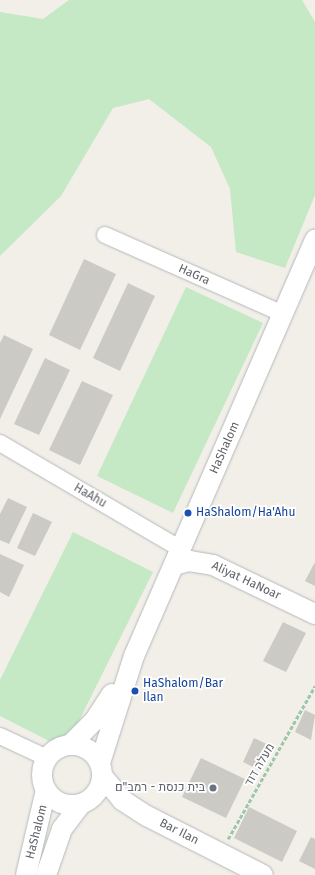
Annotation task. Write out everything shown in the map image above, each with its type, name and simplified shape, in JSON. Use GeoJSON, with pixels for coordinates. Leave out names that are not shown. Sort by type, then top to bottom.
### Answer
{"type":"FeatureCollection","features":[{"type":"Feature","properties":{"kind":"street","name":"HaGra"},"geometry":{"type":"LineString","coordinates":[[105,235],[283,314]]}},
{"type":"Feature","properties":{"kind":"street","name":"HaShalom"},"geometry":{"type":"LineString","coordinates":[[102,770],[134,656],[315,240]]}},
{"type":"Feature","properties":{"kind":"street","name":"HaAhu"},"geometry":{"type":"LineString","coordinates":[[0,443],[177,557]]}},
{"type":"Feature","properties":{"kind":"street","name":"Aliyat HaNoar"},"geometry":{"type":"LineString","coordinates":[[177,557],[189,561],[213,565],[315,614]]}},
{"type":"Feature","properties":{"kind":"street","name":"HaShalom"},"geometry":{"type":"LineString","coordinates":[[71,744],[95,720],[134,656]]}},
{"type":"Feature","properties":{"kind":"street"},"geometry":{"type":"LineString","coordinates":[[0,736],[47,758]]}},
{"type":"Feature","properties":{"kind":"street"},"geometry":{"type":"LineString","coordinates":[[71,744],[90,750],[102,770],[94,796],[81,804],[56,801],[46,790],[42,777],[47,758],[62,746],[71,744]]}},
{"type":"Feature","properties":{"kind":"street","name":"Bar Ilan"},"geometry":{"type":"LineString","coordinates":[[102,770],[122,800],[263,875]]}},
{"type":"Feature","properties":{"kind":"street","name":"HaShalom"},"geometry":{"type":"LineString","coordinates":[[26,875],[46,790]]}},
{"type":"Feature","properties":{"kind":"street","name":"HaShalom"},"geometry":{"type":"LineString","coordinates":[[46,875],[62,829],[81,804]]}},
{"type":"Feature","properties":{"kind":"path","name":"מעלה דוד"},"geometry":{"type":"LineString","coordinates":[[220,853],[315,686]]}},
{"type":"Feature","properties":{"kind":"green space"},"geometry":{"type":"Polygon","coordinates":[[[69,0],[302,0],[315,22],[315,195],[285,268],[236,252],[230,189],[211,147],[149,99],[113,108],[61,196],[0,256],[0,12],[43,19],[69,0]]]}},
{"type":"Feature","properties":{"kind":"green space"},"geometry":{"type":"Polygon","coordinates":[[[186,287],[263,323],[173,513],[97,476],[186,287]]]}},
{"type":"Feature","properties":{"kind":"green space"},"geometry":{"type":"Polygon","coordinates":[[[73,532],[153,572],[65,749],[0,716],[0,680],[73,532]]]}},
{"type":"Feature","properties":{"kind":"building"},"geometry":{"type":"Polygon","coordinates":[[[84,259],[116,274],[80,350],[49,335],[84,259]]]}},
{"type":"Feature","properties":{"kind":"building"},"geometry":{"type":"Polygon","coordinates":[[[128,283],[155,296],[120,371],[93,358],[128,283]]]}},
{"type":"Feature","properties":{"kind":"building"},"geometry":{"type":"Polygon","coordinates":[[[4,335],[33,349],[0,419],[0,343],[4,335]]]}},
{"type":"Feature","properties":{"kind":"building"},"geometry":{"type":"Polygon","coordinates":[[[45,358],[70,370],[39,435],[14,424],[45,358]]]}},
{"type":"Feature","properties":{"kind":"building"},"geometry":{"type":"Polygon","coordinates":[[[82,381],[113,395],[80,465],[49,450],[82,381]]]}},
{"type":"Feature","properties":{"kind":"building"},"geometry":{"type":"Polygon","coordinates":[[[8,498],[27,507],[9,544],[0,540],[0,514],[8,498]]]}},
{"type":"Feature","properties":{"kind":"building"},"geometry":{"type":"Polygon","coordinates":[[[33,513],[52,522],[35,556],[17,548],[33,513]]]}},
{"type":"Feature","properties":{"kind":"building"},"geometry":{"type":"Polygon","coordinates":[[[0,554],[24,565],[9,597],[0,592],[0,554]]]}},
{"type":"Feature","properties":{"kind":"building"},"geometry":{"type":"Polygon","coordinates":[[[315,562],[315,586],[305,581],[315,562]]]}},
{"type":"Feature","properties":{"kind":"building"},"geometry":{"type":"Polygon","coordinates":[[[283,622],[306,633],[286,672],[263,661],[283,622]]]}},
{"type":"Feature","properties":{"kind":"building"},"geometry":{"type":"Polygon","coordinates":[[[305,710],[315,715],[311,740],[295,732],[305,710]]]}},
{"type":"Feature","properties":{"kind":"building"},"geometry":{"type":"Polygon","coordinates":[[[254,738],[273,747],[261,771],[243,762],[254,738]]]}},
{"type":"Feature","properties":{"kind":"building","name":"בית כנסת - רמב\"ם"},"geometry":{"type":"Polygon","coordinates":[[[201,758],[245,779],[226,818],[182,797],[201,758]]]}},
{"type":"Feature","properties":{"kind":"building"},"geometry":{"type":"Polygon","coordinates":[[[249,807],[297,831],[282,862],[234,838],[249,807]]]}},
{"type":"Feature","properties":{"kind":"building"},"geometry":{"type":"Polygon","coordinates":[[[311,837],[315,839],[315,869],[299,861],[311,837]]]}},
{"type":"Feature","properties":{"kind":"place","name":"HaShalom/Ha'Ahu"},"geometry":{"type":"Point","coordinates":[188,513]}},
{"type":"Feature","properties":{"kind":"place","name":"HaShalom/Bar Ilan"},"geometry":{"type":"Point","coordinates":[135,691]}},
{"type":"Feature","properties":{"kind":"place","name":"בית כנסת - רמב\"ם"},"geometry":{"type":"Point","coordinates":[213,788]}}]}
